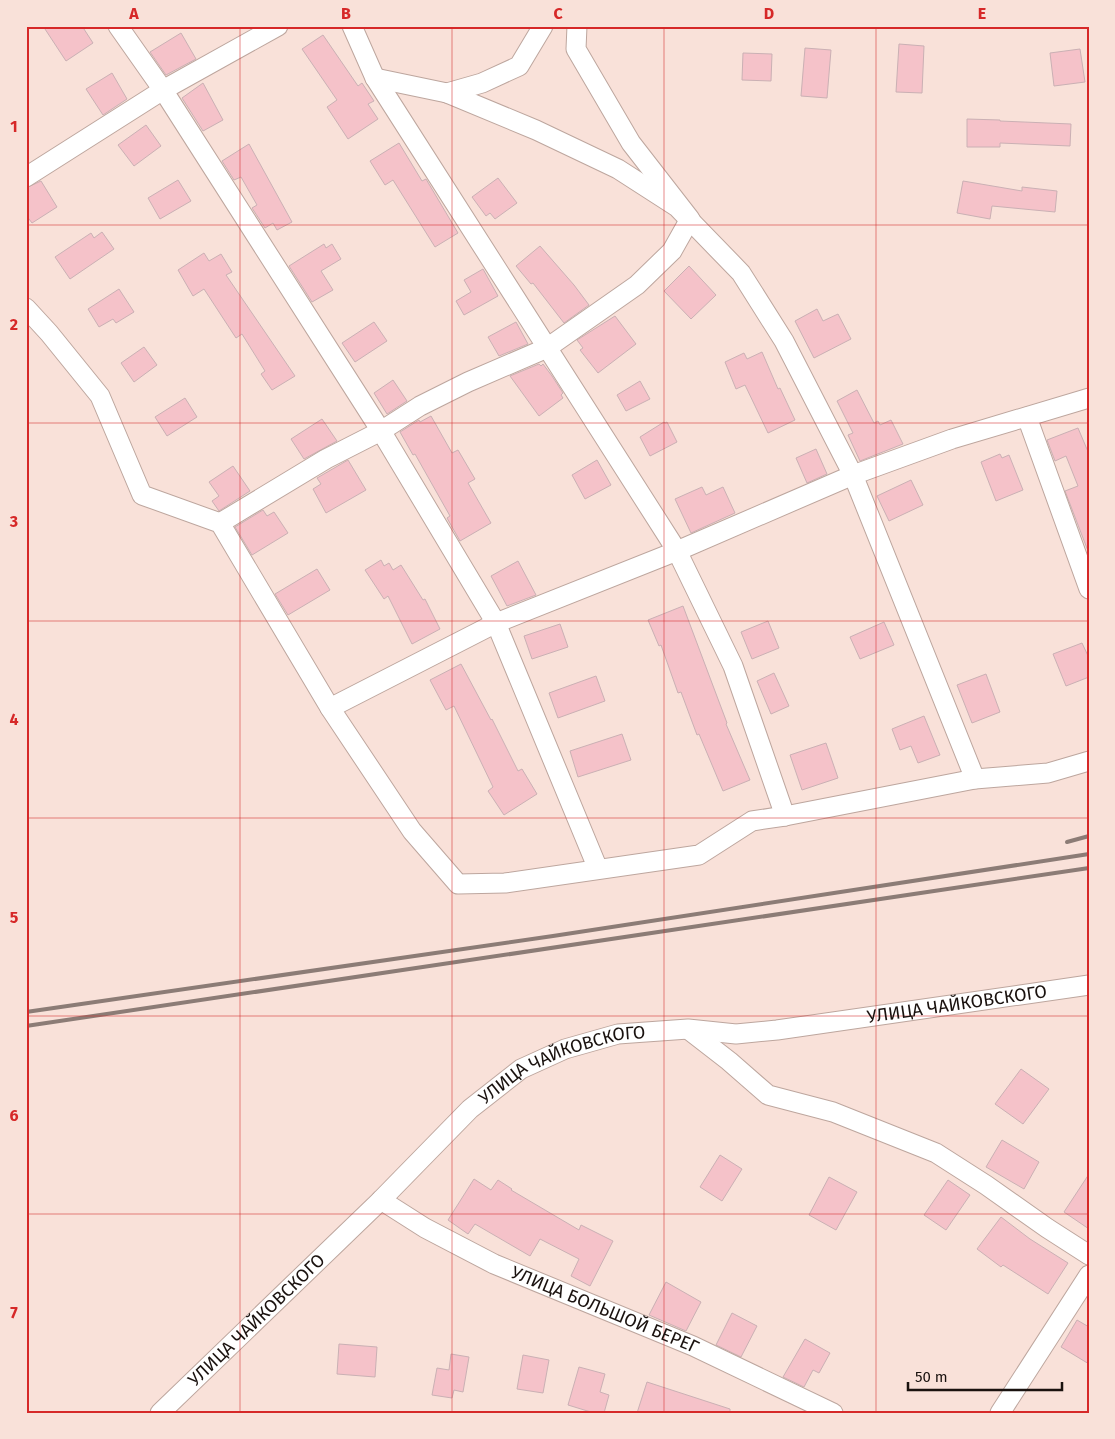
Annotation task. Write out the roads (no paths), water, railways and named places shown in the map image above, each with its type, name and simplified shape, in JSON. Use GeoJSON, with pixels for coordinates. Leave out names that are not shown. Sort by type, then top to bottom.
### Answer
{"type":"FeatureCollection","features":[{"type":"Feature","properties":{"kind":"street"},"geometry":{"type":"LineString","coordinates":[[118,26],[163,90],[381,431],[496,624],[598,869]]}},
{"type":"Feature","properties":{"kind":"street"},"geometry":{"type":"LineString","coordinates":[[26,177],[163,90],[278,26]]}},
{"type":"Feature","properties":{"kind":"street"},"geometry":{"type":"LineString","coordinates":[[352,26],[375,78],[677,551],[733,666],[785,816]]}},
{"type":"Feature","properties":{"kind":"street"},"geometry":{"type":"LineString","coordinates":[[447,93],[482,83],[519,66],[543,26]]}},
{"type":"Feature","properties":{"kind":"street"},"geometry":{"type":"LineString","coordinates":[[576,26],[576,49],[626,134],[690,219]]}},
{"type":"Feature","properties":{"kind":"street"},"geometry":{"type":"LineString","coordinates":[[375,78],[447,93],[536,130],[618,169],[677,207],[741,273],[784,341],[853,475],[975,779]]}},
{"type":"Feature","properties":{"kind":"street"},"geometry":{"type":"LineString","coordinates":[[220,523],[326,459],[381,431],[420,406],[547,348],[637,285],[672,251],[690,219]]}},
{"type":"Feature","properties":{"kind":"street"},"geometry":{"type":"LineString","coordinates":[[26,308],[49,333],[100,396],[142,494],[220,523],[330,708],[412,831],[458,884],[505,883],[698,855],[752,821],[975,779],[1048,772],[1089,761]]}},
{"type":"Feature","properties":{"kind":"street"},"geometry":{"type":"LineString","coordinates":[[330,708],[496,624],[677,551],[853,475],[952,439],[1089,398]]}},
{"type":"Feature","properties":{"kind":"street"},"geometry":{"type":"LineString","coordinates":[[1027,417],[1089,589]]}},
{"type":"Feature","properties":{"kind":"street","name":"УЛИЦА ЧАЙКОВСКОГО"},"geometry":{"type":"LineString","coordinates":[[160,1413],[380,1200],[470,1109],[521,1069],[565,1049],[618,1034],[688,1029],[736,1034],[777,1030],[1089,985]]}},
{"type":"Feature","properties":{"kind":"street"},"geometry":{"type":"LineString","coordinates":[[688,1029],[730,1061],[768,1095],[833,1112],[936,1153],[1089,1255]]}},
{"type":"Feature","properties":{"kind":"street","name":"УЛИЦА БОЛЬШОЙ БЕРЕГ"},"geometry":{"type":"LineString","coordinates":[[380,1200],[425,1228],[494,1264],[693,1346],[833,1413]]}},
{"type":"Feature","properties":{"kind":"street"},"geometry":{"type":"LineString","coordinates":[[1000,1413],[1089,1275]]}},
{"type":"Feature","properties":{"kind":"railway"},"geometry":{"type":"LineString","coordinates":[[1067,842],[1089,836]]}},
{"type":"Feature","properties":{"kind":"railway"},"geometry":{"type":"LineString","coordinates":[[26,1012],[553,936],[1089,854]]}},
{"type":"Feature","properties":{"kind":"railway"},"geometry":{"type":"LineString","coordinates":[[26,1026],[1089,868]]}}]}
